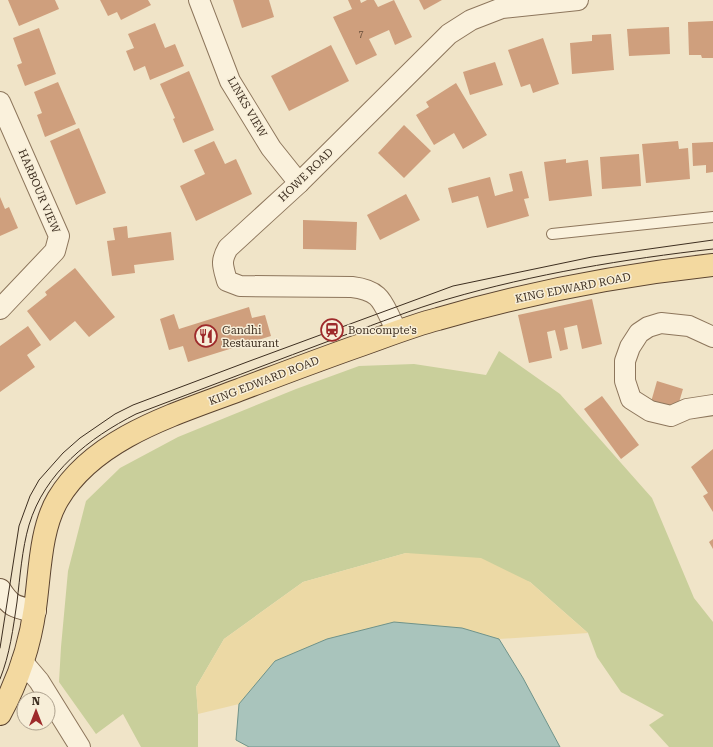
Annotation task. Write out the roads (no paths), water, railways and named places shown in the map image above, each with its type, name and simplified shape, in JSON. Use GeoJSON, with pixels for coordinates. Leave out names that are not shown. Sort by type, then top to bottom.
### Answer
{"type":"FeatureCollection","features":[{"type":"Feature","properties":{"kind":"main road","name":"KING EDWARD ROAD"},"geometry":{"type":"LineString","coordinates":[[0,714],[15,684],[35,611],[46,529],[51,512],[59,497],[86,466],[125,438],[165,419],[270,378],[434,319],[564,288],[616,278],[713,265]]}},
{"type":"Feature","properties":{"kind":"main road"},"geometry":{"type":"LineString","coordinates":[[0,590],[7,601],[16,607],[35,611]]}},
{"type":"Feature","properties":{"kind":"street","name":"LINKS VIEW"},"geometry":{"type":"LineString","coordinates":[[199,0],[230,80],[271,148],[299,184]]}},
{"type":"Feature","properties":{"kind":"street","name":"HOWE ROAD"},"geometry":{"type":"LineString","coordinates":[[398,332],[378,297],[374,293],[363,289],[345,287],[240,286],[227,281],[223,265],[223,256],[228,248],[299,184],[449,34],[471,20],[502,8],[578,0]]}},
{"type":"Feature","properties":{"kind":"street","name":"HARBOUR VIEW"},"geometry":{"type":"LineString","coordinates":[[0,102],[59,236],[55,251],[0,309]]}},
{"type":"Feature","properties":{"kind":"street"},"geometry":{"type":"LineString","coordinates":[[713,337],[689,326],[661,323],[648,327],[638,333],[630,347],[625,361],[625,381],[631,399],[650,411],[671,416],[687,409],[713,406]]}},
{"type":"Feature","properties":{"kind":"street"},"geometry":{"type":"LineString","coordinates":[[22,661],[39,681],[80,747]]}},
{"type":"Feature","properties":{"kind":"lane"},"geometry":{"type":"LineString","coordinates":[[552,234],[713,217]]}},
{"type":"Feature","properties":{"kind":"water"},"geometry":{"type":"Polygon","coordinates":[[[394,622],[462,628],[499,639],[523,678],[560,747],[249,747],[236,740],[239,704],[275,661],[327,639],[394,622]]]}},
{"type":"Feature","properties":{"kind":"tram line"},"geometry":{"type":"LineString","coordinates":[[0,648],[19,526],[30,496],[39,480],[63,453],[80,438],[115,414],[133,405],[453,286],[592,257],[713,240]]}},
{"type":"Feature","properties":{"kind":"tram line"},"geometry":{"type":"LineString","coordinates":[[0,679],[9,651],[25,544],[29,525],[36,506],[57,473],[86,446],[119,423],[136,414],[409,312],[448,299],[513,282],[580,268],[713,249]]}},
{"type":"Feature","properties":{"kind":"place","name":"Boncompte's"},"geometry":{"type":"Point","coordinates":[332,330]}},
{"type":"Feature","properties":{"kind":"place","name":"Gandhi Restaurant"},"geometry":{"type":"Point","coordinates":[206,336]}}]}
